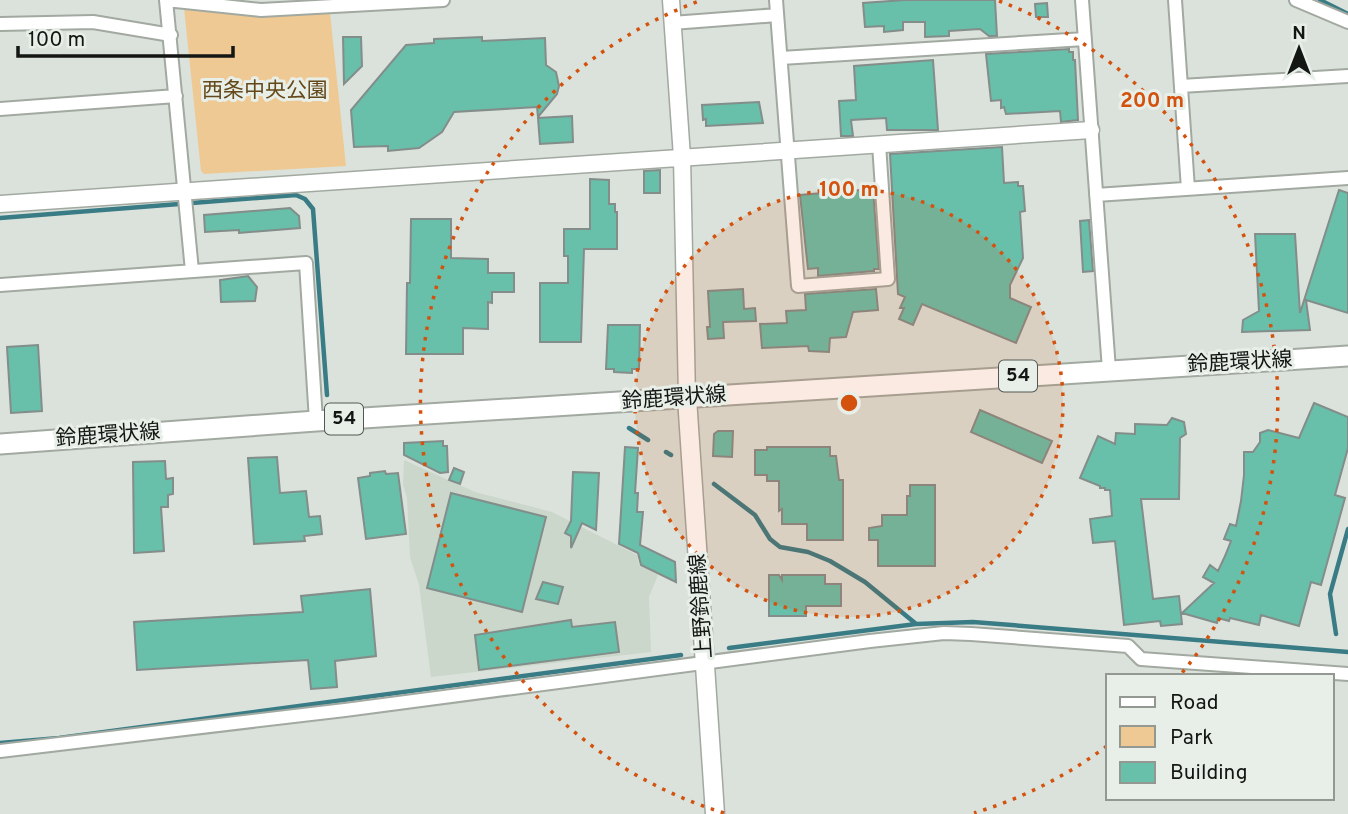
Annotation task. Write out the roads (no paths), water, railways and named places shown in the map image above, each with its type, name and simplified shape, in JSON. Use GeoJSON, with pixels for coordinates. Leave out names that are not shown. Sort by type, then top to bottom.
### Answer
{"type":"FeatureCollection","features":[{"type":"Feature","properties":{"kind":"main road","name":"鈴鹿環状線"},"geometry":{"type":"LineString","coordinates":[[0,444],[316,421],[1348,356]]}},
{"type":"Feature","properties":{"kind":"main road","name":"上野鈴鹿線"},"geometry":{"type":"LineString","coordinates":[[687,398],[715,814]]}},
{"type":"Feature","properties":{"kind":"street"},"geometry":{"type":"LineString","coordinates":[[192,271],[166,0],[260,5],[443,0]]}},
{"type":"Feature","properties":{"kind":"street"},"geometry":{"type":"LineString","coordinates":[[671,0],[682,157],[687,398]]}},
{"type":"Feature","properties":{"kind":"street"},"geometry":{"type":"LineString","coordinates":[[776,0],[798,286],[888,279],[879,144]]}},
{"type":"Feature","properties":{"kind":"street"},"geometry":{"type":"LineString","coordinates":[[1082,0],[1109,370]]}},
{"type":"Feature","properties":{"kind":"street"},"geometry":{"type":"LineString","coordinates":[[1175,0],[1188,188]]}},
{"type":"Feature","properties":{"kind":"street"},"geometry":{"type":"LineString","coordinates":[[1296,0],[1348,22]]}},
{"type":"Feature","properties":{"kind":"street"},"geometry":{"type":"LineString","coordinates":[[673,23],[777,15]]}},
{"type":"Feature","properties":{"kind":"street"},"geometry":{"type":"LineString","coordinates":[[0,24],[93,22],[170,35]]}},
{"type":"Feature","properties":{"kind":"street"},"geometry":{"type":"LineString","coordinates":[[781,58],[1085,39]]}},
{"type":"Feature","properties":{"kind":"street"},"geometry":{"type":"LineString","coordinates":[[1181,86],[1348,76]]}},
{"type":"Feature","properties":{"kind":"street"},"geometry":{"type":"LineString","coordinates":[[0,109],[176,96]]}},
{"type":"Feature","properties":{"kind":"street"},"geometry":{"type":"LineString","coordinates":[[0,204],[1091,130]]}},
{"type":"Feature","properties":{"kind":"street"},"geometry":{"type":"LineString","coordinates":[[1096,195],[1348,178]]}},
{"type":"Feature","properties":{"kind":"street"},"geometry":{"type":"LineString","coordinates":[[0,285],[306,263],[316,421]]}},
{"type":"Feature","properties":{"kind":"street"},"geometry":{"type":"LineString","coordinates":[[0,751],[345,710],[911,636],[971,634],[1128,646],[1141,659],[1348,674]]}},
{"type":"Feature","properties":{"kind":"waterway"},"geometry":{"type":"LineString","coordinates":[[1320,0],[1348,14]]}},
{"type":"Feature","properties":{"kind":"waterway"},"geometry":{"type":"LineString","coordinates":[[0,218],[296,195],[305,199],[313,209],[327,395]]}},
{"type":"Feature","properties":{"kind":"waterway"},"geometry":{"type":"LineString","coordinates":[[629,428],[648,440]]}},
{"type":"Feature","properties":{"kind":"waterway"},"geometry":{"type":"LineString","coordinates":[[666,452],[671,455]]}},
{"type":"Feature","properties":{"kind":"waterway"},"geometry":{"type":"LineString","coordinates":[[714,484],[755,515],[770,539],[780,547],[808,552],[830,561],[865,582],[915,623]]}},
{"type":"Feature","properties":{"kind":"waterway"},"geometry":{"type":"LineString","coordinates":[[1336,634],[1330,594],[1348,529]]}},
{"type":"Feature","properties":{"kind":"waterway"},"geometry":{"type":"LineString","coordinates":[[729,648],[916,624],[973,622],[1348,652]]}},
{"type":"Feature","properties":{"kind":"waterway"},"geometry":{"type":"LineString","coordinates":[[0,743],[59,738],[681,655]]}},
{"type":"Feature","properties":{"kind":"park label","name":"西条中央公園"},"geometry":{"type":"Point","coordinates":[265,91]}}]}
